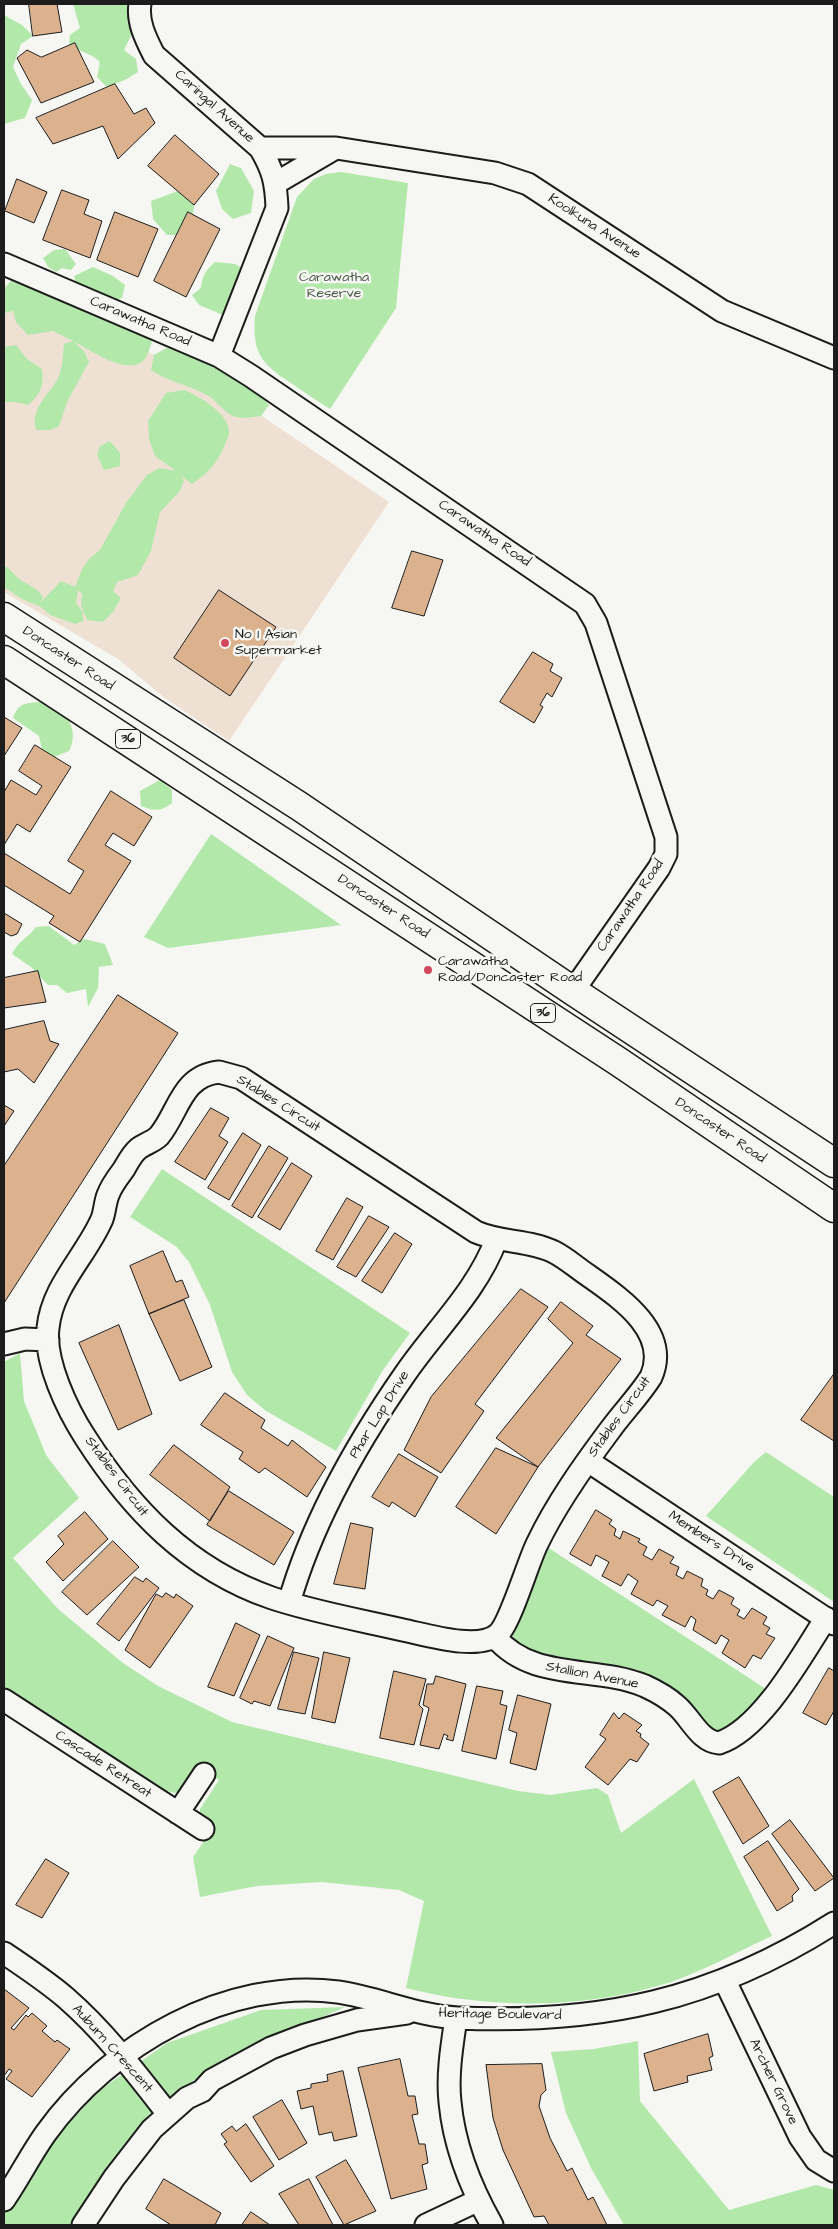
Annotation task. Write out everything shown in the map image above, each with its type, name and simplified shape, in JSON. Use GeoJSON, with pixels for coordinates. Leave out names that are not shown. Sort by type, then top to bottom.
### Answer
{"type":"FeatureCollection","features":[{"type":"Feature","properties":{"kind":"main road","name":"Doncaster Road"},"geometry":{"type":"LineString","coordinates":[[4,617],[299,806],[573,991],[834,1163]]}},
{"type":"Feature","properties":{"kind":"main road","name":"Doncaster Road"},"geometry":{"type":"LineString","coordinates":[[4,660],[554,1019],[834,1208]]}},
{"type":"Feature","properties":{"kind":"main road"},"geometry":{"type":"LineString","coordinates":[[554,1019],[573,991]]}},
{"type":"Feature","properties":{"kind":"street","name":"Caringal Avenue"},"geometry":{"type":"LineString","coordinates":[[140,4],[139,10],[144,35],[154,54],[260,148],[270,166],[276,183],[277,208],[219,356]]}},
{"type":"Feature","properties":{"kind":"street","name":"Koolkuna Avenue"},"geometry":{"type":"LineString","coordinates":[[260,148],[336,148],[495,173],[528,184],[722,311],[834,358]]}},
{"type":"Feature","properties":{"kind":"street"},"geometry":{"type":"LineString","coordinates":[[276,183],[336,148]]}},
{"type":"Feature","properties":{"kind":"street","name":"Carawatha Road"},"geometry":{"type":"LineString","coordinates":[[4,264],[219,356],[585,604],[596,623],[666,837],[666,854],[659,868],[573,991]]}},
{"type":"Feature","properties":{"kind":"street","name":"Stables Circuit"},"geometry":{"type":"LineString","coordinates":[[219,1072],[240,1078],[476,1232],[496,1240],[523,1244],[554,1252],[616,1296],[633,1311],[652,1338],[656,1350],[654,1370],[651,1377],[588,1461],[551,1516],[524,1573],[502,1630],[495,1636],[476,1642],[464,1642],[289,1603],[268,1596],[225,1576],[172,1540],[149,1521],[104,1466],[78,1425],[56,1377],[48,1340],[47,1330],[52,1308],[63,1284],[102,1218],[108,1192],[136,1150],[158,1137],[185,1092],[196,1080],[207,1074],[219,1072]]}},
{"type":"Feature","properties":{"kind":"street","name":"Phar Lap Drive"},"geometry":{"type":"LineString","coordinates":[[289,1603],[299,1570],[315,1532],[356,1452],[405,1374],[477,1277],[496,1240]]}},
{"type":"Feature","properties":{"kind":"street"},"geometry":{"type":"LineString","coordinates":[[4,1344],[25,1339],[48,1340]]}},
{"type":"Feature","properties":{"kind":"street","name":"Members Drive"},"geometry":{"type":"LineString","coordinates":[[588,1461],[830,1621]]}},
{"type":"Feature","properties":{"kind":"street","name":"Stallion Avenue"},"geometry":{"type":"LineString","coordinates":[[495,1636],[506,1648],[532,1663],[558,1670],[626,1680],[654,1690],[677,1706],[705,1738],[719,1743],[736,1735],[762,1711],[830,1621]]}},
{"type":"Feature","properties":{"kind":"street","name":"Cascade Retreat"},"geometry":{"type":"LineString","coordinates":[[4,1700],[203,1830]]}},
{"type":"Feature","properties":{"kind":"street"},"geometry":{"type":"LineString","coordinates":[[178,1813],[204,1774]]}},
{"type":"Feature","properties":{"kind":"street","name":"Heritage Boulevard"},"geometry":{"type":"LineString","coordinates":[[4,2200],[47,2132],[83,2091],[122,2055],[168,2026],[222,2005],[268,1994],[304,1991],[338,1992],[392,2004],[417,2012],[456,2018],[573,2016],[650,2003],[676,1997],[725,1981],[792,1949],[834,1924]]}},
{"type":"Feature","properties":{"kind":"street","name":"Auburn Crescent"},"geometry":{"type":"LineString","coordinates":[[4,1952],[67,1999],[122,2055],[168,2114]]}},
{"type":"Feature","properties":{"kind":"street","name":"Archer Grove"},"geometry":{"type":"LineString","coordinates":[[725,1981],[800,2137],[816,2160],[834,2171]]}},
{"type":"Feature","properties":{"kind":"street","name":"Heritage Boulevard"},"geometry":{"type":"LineString","coordinates":[[83,2225],[134,2150],[168,2114],[187,2098],[202,2091],[212,2080],[280,2044],[305,2035],[357,2020],[417,2012]]}},
{"type":"Feature","properties":{"kind":"street"},"geometry":{"type":"LineString","coordinates":[[456,2018],[450,2101],[460,2152],[479,2200],[492,2225]]}},
{"type":"Feature","properties":{"kind":"street"},"geometry":{"type":"LineString","coordinates":[[426,2225],[479,2200]]}},
{"type":"Feature","properties":{"kind":"shaded area"},"geometry":{"type":"Polygon","coordinates":[[[4,284],[210,381],[389,502],[229,741],[166,699],[118,659],[4,592],[4,284]]]}},
{"type":"Feature","properties":{"kind":"green space"},"geometry":{"type":"Polygon","coordinates":[[[73,4],[130,4],[134,10],[127,21],[133,32],[124,50],[136,59],[138,72],[125,80],[107,87],[97,77],[100,62],[69,45],[70,35],[80,28],[73,4]]]}},
{"type":"Feature","properties":{"kind":"green space"},"geometry":{"type":"Polygon","coordinates":[[[4,15],[22,25],[33,36],[21,44],[13,67],[21,84],[32,100],[25,118],[4,124],[4,15]]]}},
{"type":"Feature","properties":{"kind":"green space"},"geometry":{"type":"Polygon","coordinates":[[[230,164],[241,168],[254,191],[251,213],[233,219],[222,209],[216,191],[230,164]]]}},
{"type":"Feature","properties":{"kind":"green space","name":"Carawatha Reserve"},"geometry":{"type":"Polygon","coordinates":[[[341,172],[408,183],[396,308],[330,409],[272,370],[257,348],[254,328],[255,316],[297,197],[314,179],[326,174],[341,172]]]}},
{"type":"Feature","properties":{"kind":"green space"},"geometry":{"type":"Polygon","coordinates":[[[178,191],[194,205],[193,215],[177,235],[167,235],[153,219],[151,201],[178,191]]]}},
{"type":"Feature","properties":{"kind":"green space"},"geometry":{"type":"Polygon","coordinates":[[[65,249],[76,264],[71,270],[62,268],[56,272],[48,267],[43,258],[54,250],[65,249]]]}},
{"type":"Feature","properties":{"kind":"green space"},"geometry":{"type":"Polygon","coordinates":[[[215,262],[235,264],[244,269],[238,304],[223,315],[199,305],[192,295],[201,288],[205,274],[215,262]]]}},
{"type":"Feature","properties":{"kind":"green space"},"geometry":{"type":"Polygon","coordinates":[[[93,267],[113,276],[125,285],[122,298],[110,303],[78,290],[74,276],[93,267]]]}},
{"type":"Feature","properties":{"kind":"green space"},"geometry":{"type":"Polygon","coordinates":[[[23,272],[136,326],[152,342],[144,360],[137,364],[129,365],[119,364],[99,356],[74,342],[84,351],[89,362],[67,402],[59,426],[50,430],[36,430],[36,414],[60,373],[64,344],[73,341],[53,331],[28,335],[16,322],[13,311],[4,313],[5,288],[23,272]]]}},
{"type":"Feature","properties":{"kind":"green space"},"geometry":{"type":"Polygon","coordinates":[[[192,338],[257,391],[269,405],[261,416],[235,417],[207,395],[164,378],[151,370],[154,355],[170,346],[192,338]]]}},
{"type":"Feature","properties":{"kind":"green space"},"geometry":{"type":"Polygon","coordinates":[[[16,345],[27,359],[42,369],[41,389],[28,405],[4,402],[4,347],[16,345]]]}},
{"type":"Feature","properties":{"kind":"green space"},"geometry":{"type":"Polygon","coordinates":[[[184,390],[212,406],[224,418],[228,425],[229,435],[217,461],[204,475],[192,484],[180,475],[184,480],[180,491],[160,512],[151,551],[138,575],[117,582],[113,591],[121,598],[113,612],[103,622],[87,620],[81,605],[82,594],[78,590],[76,603],[83,612],[83,621],[75,624],[50,615],[41,607],[22,599],[4,587],[4,566],[39,592],[43,596],[41,602],[61,581],[75,587],[82,569],[90,558],[100,550],[126,503],[147,475],[159,468],[176,471],[155,456],[149,439],[148,421],[166,393],[184,390]]]}},
{"type":"Feature","properties":{"kind":"green space"},"geometry":{"type":"Polygon","coordinates":[[[110,441],[120,453],[120,466],[104,470],[97,455],[100,446],[110,441]]]}},
{"type":"Feature","properties":{"kind":"green space"},"geometry":{"type":"Polygon","coordinates":[[[47,699],[65,715],[72,728],[73,736],[69,751],[54,757],[42,749],[39,736],[13,718],[16,711],[24,704],[47,699]]]}},
{"type":"Feature","properties":{"kind":"green space"},"geometry":{"type":"Polygon","coordinates":[[[160,780],[172,790],[172,803],[157,810],[141,806],[140,791],[160,780]]]}},
{"type":"Feature","properties":{"kind":"green space"},"geometry":{"type":"Polygon","coordinates":[[[211,834],[341,925],[168,948],[144,937],[211,834]]]}},
{"type":"Feature","properties":{"kind":"green space"},"geometry":{"type":"Polygon","coordinates":[[[49,926],[74,945],[84,939],[105,944],[113,965],[99,967],[98,988],[88,1007],[86,989],[67,993],[57,985],[48,985],[31,967],[12,954],[36,927],[49,926]]]}},
{"type":"Feature","properties":{"kind":"green space"},"geometry":{"type":"Polygon","coordinates":[[[162,1169],[410,1333],[383,1370],[336,1451],[266,1411],[247,1395],[232,1372],[210,1305],[189,1262],[177,1247],[130,1217],[162,1169]]]}},
{"type":"Feature","properties":{"kind":"green space"},"geometry":{"type":"Polygon","coordinates":[[[20,1353],[24,1401],[46,1455],[79,1498],[13,1558],[58,1609],[123,1663],[158,1686],[232,1722],[518,1791],[550,1795],[597,1788],[608,1795],[621,1833],[694,1779],[772,1936],[684,1977],[639,1991],[573,2002],[505,2003],[438,1995],[406,1988],[424,1901],[399,1890],[322,1882],[257,1886],[200,1897],[193,1857],[211,1831],[200,1816],[200,1809],[219,1780],[197,1767],[184,1788],[175,1793],[164,1790],[4,1688],[4,1362],[20,1353]]]}},
{"type":"Feature","properties":{"kind":"green space"},"geometry":{"type":"Polygon","coordinates":[[[766,1452],[834,1497],[834,1602],[706,1516],[754,1462],[766,1452]]]}},
{"type":"Feature","properties":{"kind":"green space"},"geometry":{"type":"Polygon","coordinates":[[[544,1545],[766,1689],[730,1728],[717,1734],[678,1692],[636,1669],[621,1673],[546,1659],[517,1648],[512,1634],[544,1545]]]}},
{"type":"Feature","properties":{"kind":"green space"},"geometry":{"type":"Polygon","coordinates":[[[345,2007],[213,2066],[147,2116],[74,2225],[4,2225],[4,2213],[50,2143],[100,2090],[167,2043],[261,2010],[345,2007]]]}},
{"type":"Feature","properties":{"kind":"green space"},"geometry":{"type":"Polygon","coordinates":[[[638,2041],[640,2101],[729,2210],[816,2185],[834,2190],[834,2225],[624,2225],[591,2168],[566,2113],[551,2052],[594,2049],[638,2041]]]}},
{"type":"Feature","properties":{"kind":"building"},"geometry":{"type":"Polygon","coordinates":[[[29,4],[57,4],[62,32],[33,36],[29,4]]]}},
{"type":"Feature","properties":{"kind":"building"},"geometry":{"type":"Polygon","coordinates":[[[75,43],[94,82],[41,103],[17,58],[27,50],[41,57],[75,43]]]}},
{"type":"Feature","properties":{"kind":"building"},"geometry":{"type":"Polygon","coordinates":[[[115,84],[134,114],[146,108],[155,123],[118,159],[103,126],[53,144],[36,118],[115,84]]]}},
{"type":"Feature","properties":{"kind":"building"},"geometry":{"type":"Polygon","coordinates":[[[175,135],[219,174],[194,205],[148,166],[175,135]]]}},
{"type":"Feature","properties":{"kind":"building"},"geometry":{"type":"Polygon","coordinates":[[[17,179],[47,192],[34,223],[5,211],[17,179]]]}},
{"type":"Feature","properties":{"kind":"building"},"geometry":{"type":"Polygon","coordinates":[[[62,190],[89,200],[84,214],[102,221],[90,258],[43,240],[62,190]]]}},
{"type":"Feature","properties":{"kind":"building"},"geometry":{"type":"Polygon","coordinates":[[[115,212],[158,229],[138,277],[97,260],[115,212]]]}},
{"type":"Feature","properties":{"kind":"building"},"geometry":{"type":"Polygon","coordinates":[[[188,212],[220,229],[186,297],[154,281],[188,212]]]}},
{"type":"Feature","properties":{"kind":"building"},"geometry":{"type":"Polygon","coordinates":[[[412,551],[443,560],[424,616],[392,608],[412,551]]]}},
{"type":"Feature","properties":{"kind":"building","name":"No 1 Asian Supermarket"},"geometry":{"type":"Polygon","coordinates":[[[219,590],[276,627],[230,696],[174,658],[219,590]]]}},
{"type":"Feature","properties":{"kind":"building"},"geometry":{"type":"Polygon","coordinates":[[[533,652],[553,664],[550,671],[562,678],[552,697],[547,693],[540,705],[543,707],[534,723],[500,702],[533,652]]]}},
{"type":"Feature","properties":{"kind":"building"},"geometry":{"type":"Polygon","coordinates":[[[4,717],[22,728],[4,756],[4,717]]]}},
{"type":"Feature","properties":{"kind":"building"},"geometry":{"type":"Polygon","coordinates":[[[35,745],[71,767],[30,832],[17,824],[4,845],[4,792],[11,780],[36,795],[42,786],[19,771],[35,745]]]}},
{"type":"Feature","properties":{"kind":"building"},"geometry":{"type":"Polygon","coordinates":[[[111,791],[152,817],[134,846],[113,833],[105,845],[131,861],[80,942],[49,923],[54,916],[4,885],[4,853],[70,894],[84,871],[68,861],[111,791]]]}},
{"type":"Feature","properties":{"kind":"building"},"geometry":{"type":"Polygon","coordinates":[[[4,913],[22,924],[17,934],[11,936],[4,932],[4,913]]]}},
{"type":"Feature","properties":{"kind":"building"},"geometry":{"type":"Polygon","coordinates":[[[38,971],[46,1002],[4,1008],[4,978],[38,971]]]}},
{"type":"Feature","properties":{"kind":"building"},"geometry":{"type":"Polygon","coordinates":[[[118,995],[178,1033],[4,1303],[4,1166],[118,995]]]}},
{"type":"Feature","properties":{"kind":"building"},"geometry":{"type":"Polygon","coordinates":[[[44,1021],[50,1041],[59,1044],[34,1083],[18,1069],[4,1072],[4,1030],[44,1021]]]}},
{"type":"Feature","properties":{"kind":"building"},"geometry":{"type":"Polygon","coordinates":[[[4,1105],[14,1111],[4,1126],[4,1105]]]}},
{"type":"Feature","properties":{"kind":"building"},"geometry":{"type":"Polygon","coordinates":[[[211,1108],[229,1118],[219,1136],[228,1142],[205,1180],[175,1162],[211,1108]]]}},
{"type":"Feature","properties":{"kind":"building"},"geometry":{"type":"Polygon","coordinates":[[[243,1133],[261,1145],[229,1200],[208,1188],[243,1133]]]}},
{"type":"Feature","properties":{"kind":"building"},"geometry":{"type":"Polygon","coordinates":[[[269,1146],[288,1158],[252,1218],[232,1206],[269,1146]]]}},
{"type":"Feature","properties":{"kind":"building"},"geometry":{"type":"Polygon","coordinates":[[[292,1163],[312,1176],[280,1230],[258,1217],[292,1163]]]}},
{"type":"Feature","properties":{"kind":"building"},"geometry":{"type":"Polygon","coordinates":[[[347,1198],[363,1207],[333,1260],[316,1251],[347,1198]]]}},
{"type":"Feature","properties":{"kind":"building"},"geometry":{"type":"Polygon","coordinates":[[[369,1216],[389,1227],[356,1277],[337,1267],[369,1216]]]}},
{"type":"Feature","properties":{"kind":"building"},"geometry":{"type":"Polygon","coordinates":[[[395,1233],[412,1244],[382,1293],[362,1281],[395,1233]]]}},
{"type":"Feature","properties":{"kind":"building"},"geometry":{"type":"Polygon","coordinates":[[[163,1251],[176,1282],[182,1280],[189,1297],[149,1314],[130,1266],[163,1251]]]}},
{"type":"Feature","properties":{"kind":"building"},"geometry":{"type":"Polygon","coordinates":[[[521,1289],[548,1307],[475,1404],[484,1411],[441,1473],[404,1450],[431,1397],[521,1289]]]}},
{"type":"Feature","properties":{"kind":"building"},"geometry":{"type":"Polygon","coordinates":[[[184,1300],[212,1367],[180,1381],[149,1314],[184,1300]]]}},
{"type":"Feature","properties":{"kind":"building"},"geometry":{"type":"Polygon","coordinates":[[[561,1302],[593,1326],[586,1335],[621,1359],[538,1467],[496,1438],[573,1343],[548,1319],[561,1302]]]}},
{"type":"Feature","properties":{"kind":"building"},"geometry":{"type":"Polygon","coordinates":[[[119,1325],[152,1414],[118,1430],[79,1343],[119,1325]]]}},
{"type":"Feature","properties":{"kind":"building"},"geometry":{"type":"Polygon","coordinates":[[[834,1374],[834,1441],[801,1420],[834,1374]]]}},
{"type":"Feature","properties":{"kind":"building"},"geometry":{"type":"Polygon","coordinates":[[[225,1393],[265,1420],[261,1428],[288,1446],[292,1440],[326,1467],[307,1497],[265,1468],[259,1473],[239,1459],[243,1452],[201,1425],[225,1393]]]}},
{"type":"Feature","properties":{"kind":"building"},"geometry":{"type":"Polygon","coordinates":[[[174,1445],[230,1487],[210,1521],[150,1475],[174,1445]]]}},
{"type":"Feature","properties":{"kind":"building"},"geometry":{"type":"Polygon","coordinates":[[[496,1448],[538,1467],[496,1534],[456,1507],[496,1448]]]}},
{"type":"Feature","properties":{"kind":"building"},"geometry":{"type":"Polygon","coordinates":[[[399,1454],[438,1477],[415,1517],[392,1502],[389,1507],[372,1497],[399,1454]]]}},
{"type":"Feature","properties":{"kind":"building"},"geometry":{"type":"Polygon","coordinates":[[[229,1491],[294,1532],[274,1565],[207,1525],[229,1491]]]}},
{"type":"Feature","properties":{"kind":"building"},"geometry":{"type":"Polygon","coordinates":[[[596,1510],[612,1520],[609,1524],[616,1529],[614,1535],[620,1539],[623,1531],[640,1539],[638,1542],[647,1547],[643,1555],[652,1560],[659,1549],[674,1557],[670,1563],[679,1567],[676,1575],[683,1579],[687,1571],[703,1579],[701,1586],[708,1590],[706,1595],[713,1599],[719,1590],[734,1598],[731,1604],[740,1610],[737,1615],[744,1619],[752,1608],[767,1617],[763,1624],[770,1628],[766,1634],[775,1638],[761,1659],[753,1655],[745,1668],[722,1653],[729,1640],[721,1635],[716,1644],[693,1630],[696,1620],[691,1616],[685,1627],[662,1615],[668,1606],[657,1600],[653,1606],[631,1594],[638,1581],[628,1574],[621,1586],[602,1576],[609,1562],[596,1555],[591,1566],[570,1554],[596,1510]]]}},
{"type":"Feature","properties":{"kind":"building"},"geometry":{"type":"Polygon","coordinates":[[[85,1512],[108,1539],[63,1581],[46,1562],[64,1544],[58,1536],[85,1512]]]}},
{"type":"Feature","properties":{"kind":"building"},"geometry":{"type":"Polygon","coordinates":[[[351,1523],[373,1528],[365,1589],[334,1584],[351,1523]]]}},
{"type":"Feature","properties":{"kind":"building"},"geometry":{"type":"Polygon","coordinates":[[[113,1541],[139,1567],[87,1615],[62,1592],[113,1541]]]}},
{"type":"Feature","properties":{"kind":"building"},"geometry":{"type":"Polygon","coordinates":[[[135,1577],[143,1582],[146,1578],[159,1588],[119,1641],[97,1624],[135,1577]]]}},
{"type":"Feature","properties":{"kind":"building"},"geometry":{"type":"Polygon","coordinates":[[[166,1593],[174,1598],[176,1594],[193,1606],[150,1668],[125,1650],[156,1594],[162,1597],[166,1593]]]}},
{"type":"Feature","properties":{"kind":"building"},"geometry":{"type":"Polygon","coordinates":[[[236,1623],[260,1635],[234,1696],[208,1687],[236,1623]]]}},
{"type":"Feature","properties":{"kind":"building"},"geometry":{"type":"Polygon","coordinates":[[[268,1636],[294,1648],[270,1706],[254,1701],[252,1704],[240,1698],[268,1636]]]}},
{"type":"Feature","properties":{"kind":"building"},"geometry":{"type":"Polygon","coordinates":[[[294,1652],[319,1658],[305,1714],[278,1709],[294,1652]]]}},
{"type":"Feature","properties":{"kind":"building"},"geometry":{"type":"Polygon","coordinates":[[[324,1652],[350,1658],[335,1723],[312,1718],[324,1652]]]}},
{"type":"Feature","properties":{"kind":"building"},"geometry":{"type":"Polygon","coordinates":[[[829,1668],[834,1671],[834,1711],[826,1725],[803,1713],[829,1668]]]}},
{"type":"Feature","properties":{"kind":"building"},"geometry":{"type":"Polygon","coordinates":[[[394,1671],[426,1679],[419,1705],[423,1709],[414,1745],[380,1738],[394,1671]]]}},
{"type":"Feature","properties":{"kind":"building"},"geometry":{"type":"Polygon","coordinates":[[[436,1676],[466,1684],[453,1741],[446,1739],[448,1736],[444,1734],[439,1749],[420,1745],[429,1708],[423,1705],[427,1684],[433,1684],[436,1676]]]}},
{"type":"Feature","properties":{"kind":"building"},"geometry":{"type":"Polygon","coordinates":[[[477,1686],[503,1691],[500,1704],[507,1706],[496,1759],[462,1751],[477,1686]]]}},
{"type":"Feature","properties":{"kind":"building"},"geometry":{"type":"Polygon","coordinates":[[[518,1695],[551,1704],[536,1770],[510,1763],[517,1733],[509,1730],[518,1695]]]}},
{"type":"Feature","properties":{"kind":"building"},"geometry":{"type":"Polygon","coordinates":[[[614,1713],[619,1719],[624,1713],[642,1725],[636,1731],[649,1744],[637,1762],[630,1759],[608,1785],[585,1767],[606,1739],[600,1735],[614,1713]]]}},
{"type":"Feature","properties":{"kind":"building"},"geometry":{"type":"Polygon","coordinates":[[[739,1777],[769,1826],[743,1844],[713,1792],[739,1777]]]}},
{"type":"Feature","properties":{"kind":"building"},"geometry":{"type":"Polygon","coordinates":[[[790,1820],[834,1878],[815,1891],[772,1834],[790,1820]]]}},
{"type":"Feature","properties":{"kind":"building"},"geometry":{"type":"Polygon","coordinates":[[[768,1841],[799,1889],[792,1896],[793,1901],[777,1911],[744,1857],[768,1841]]]}},
{"type":"Feature","properties":{"kind":"building"},"geometry":{"type":"Polygon","coordinates":[[[46,1859],[69,1873],[42,1918],[16,1905],[46,1859]]]}},
{"type":"Feature","properties":{"kind":"building"},"geometry":{"type":"Polygon","coordinates":[[[4,1989],[29,2008],[11,2028],[14,2030],[26,2015],[28,2017],[32,2013],[47,2026],[42,2031],[55,2042],[57,2040],[70,2049],[32,2097],[6,2079],[12,2071],[9,2069],[4,2076],[4,1989]]]}},
{"type":"Feature","properties":{"kind":"building"},"geometry":{"type":"Polygon","coordinates":[[[708,2034],[713,2056],[709,2058],[712,2070],[687,2076],[688,2082],[654,2091],[644,2054],[708,2034]]]}},
{"type":"Feature","properties":{"kind":"building"},"geometry":{"type":"Polygon","coordinates":[[[400,2059],[408,2096],[415,2096],[418,2114],[412,2115],[419,2144],[425,2144],[428,2163],[422,2165],[427,2189],[391,2199],[358,2068],[400,2059]]]}},
{"type":"Feature","properties":{"kind":"building"},"geometry":{"type":"Polygon","coordinates":[[[542,2064],[546,2090],[541,2095],[539,2106],[550,2138],[567,2171],[572,2168],[588,2200],[593,2197],[607,2225],[549,2225],[544,2216],[534,2217],[503,2150],[493,2118],[486,2065],[542,2064]]]}},
{"type":"Feature","properties":{"kind":"building"},"geometry":{"type":"Polygon","coordinates":[[[343,2071],[357,2136],[334,2141],[332,2132],[319,2135],[313,2106],[301,2109],[297,2091],[311,2088],[311,2084],[328,2081],[327,2075],[343,2071]]]}},
{"type":"Feature","properties":{"kind":"building"},"geometry":{"type":"Polygon","coordinates":[[[282,2100],[307,2143],[279,2160],[253,2117],[282,2100]]]}},
{"type":"Feature","properties":{"kind":"building"},"geometry":{"type":"Polygon","coordinates":[[[246,2124],[274,2166],[251,2182],[224,2144],[227,2142],[221,2134],[232,2126],[236,2131],[246,2124]]]}},
{"type":"Feature","properties":{"kind":"building"},"geometry":{"type":"Polygon","coordinates":[[[346,2160],[376,2211],[344,2225],[316,2177],[346,2160]]]}},
{"type":"Feature","properties":{"kind":"building"},"geometry":{"type":"Polygon","coordinates":[[[164,2179],[221,2213],[215,2225],[171,2225],[146,2209],[164,2179]]]}},
{"type":"Feature","properties":{"kind":"building"},"geometry":{"type":"Polygon","coordinates":[[[309,2179],[333,2225],[299,2225],[279,2194],[309,2179]]]}},
{"type":"Feature","properties":{"kind":"building"},"geometry":{"type":"Polygon","coordinates":[[[251,2212],[270,2225],[242,2225],[251,2212]]]}},
{"type":"Feature","properties":{"kind":"place","name":"No 1 Asian Supermarket"},"geometry":{"type":"Point","coordinates":[225,643]}},
{"type":"Feature","properties":{"kind":"place","name":"Carawatha Road/Doncaster Road"},"geometry":{"type":"Point","coordinates":[428,970]}}]}
